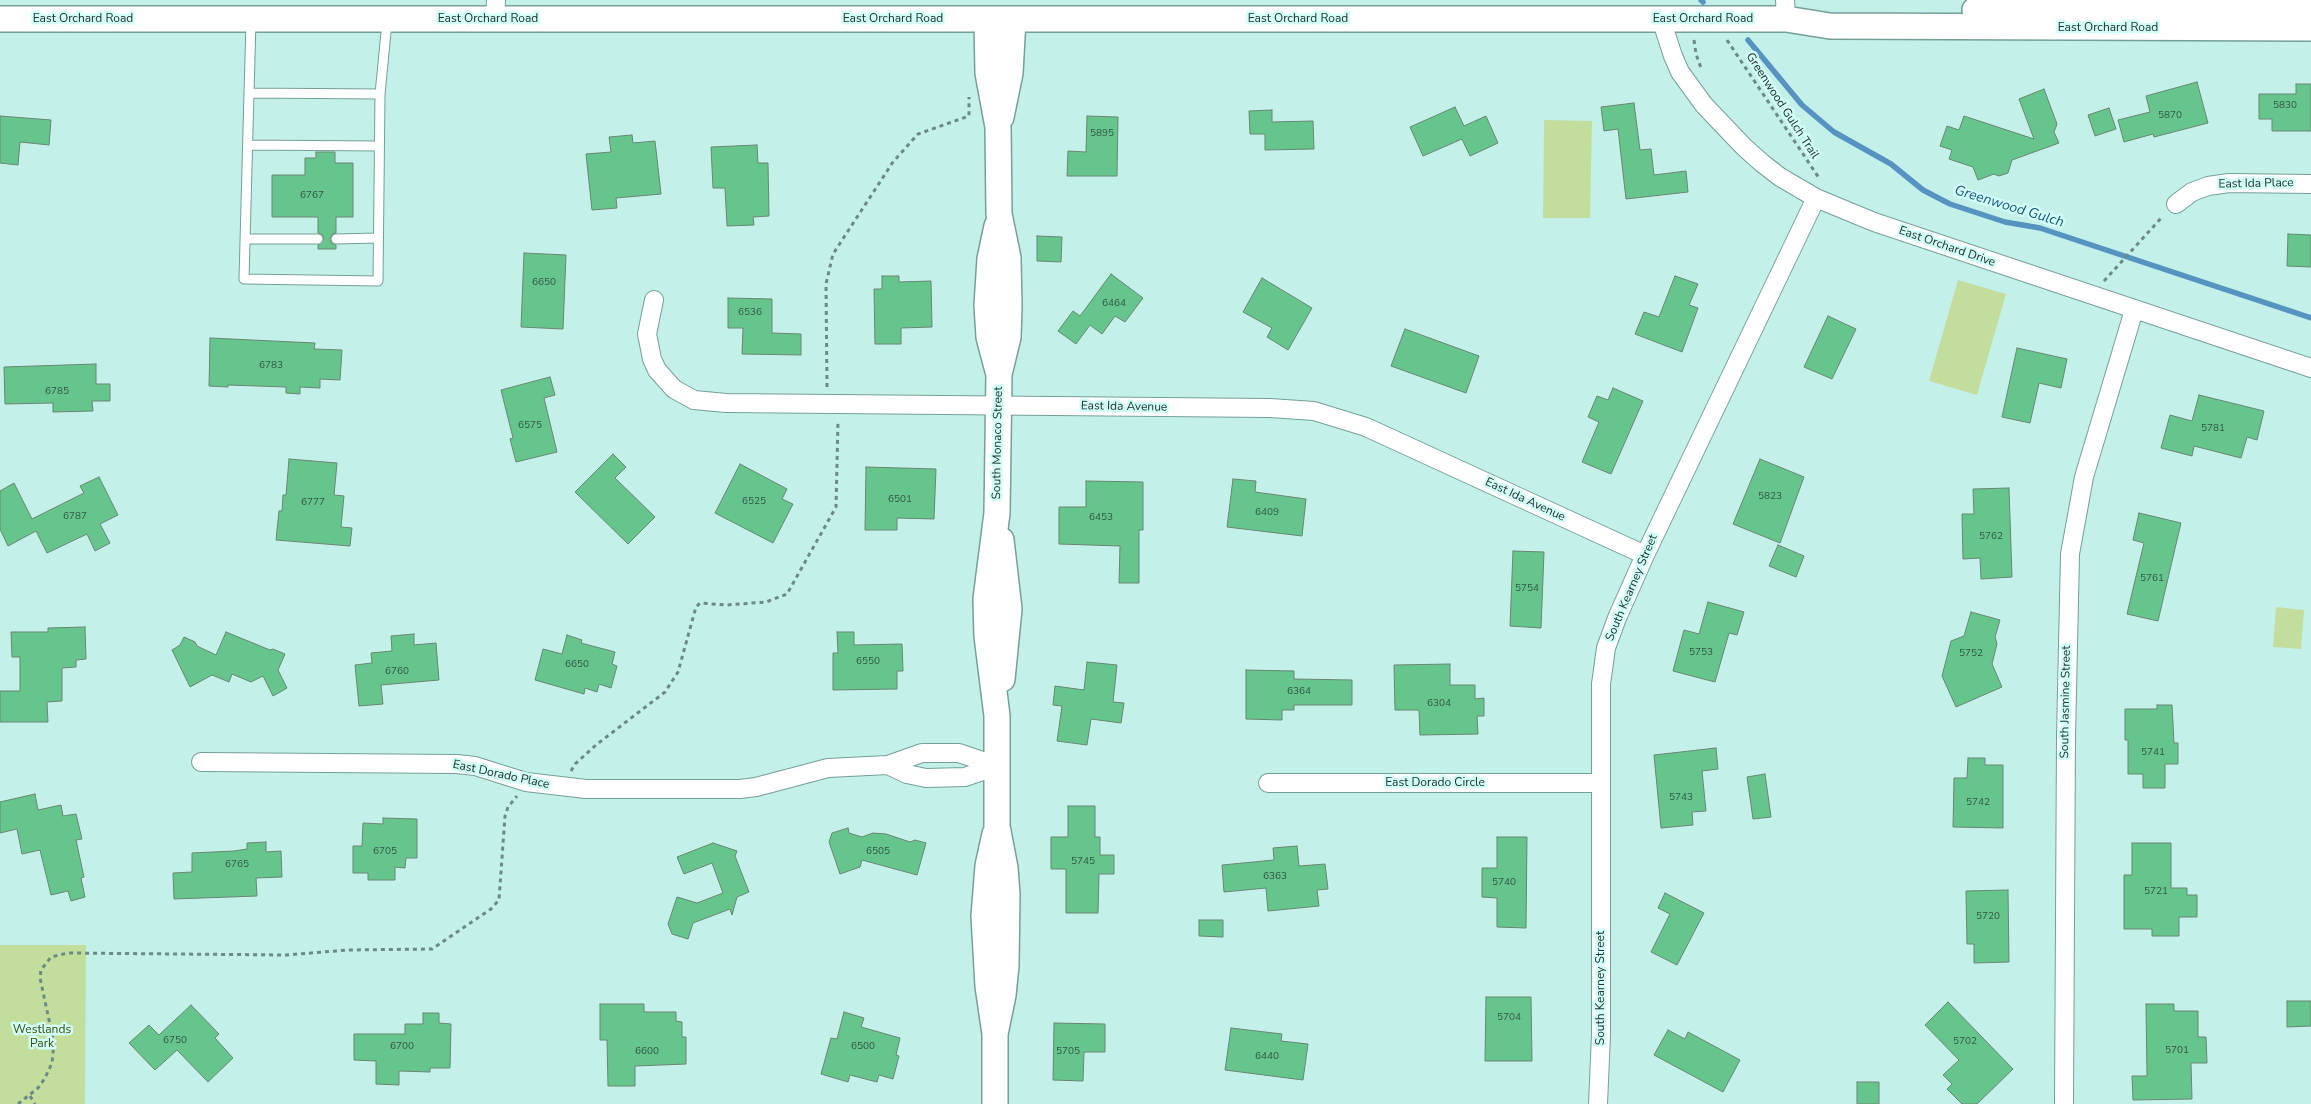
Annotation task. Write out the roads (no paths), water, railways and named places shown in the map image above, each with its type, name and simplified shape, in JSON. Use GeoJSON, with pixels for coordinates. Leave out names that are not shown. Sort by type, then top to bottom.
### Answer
{"type":"FeatureCollection","features":[{"type":"Feature","properties":{"kind":"main road","name":"East Orchard Road"},"geometry":{"type":"LineString","coordinates":[[0,19],[388,19],[495,10],[986,19],[1661,19],[1786,9],[1830,26],[2025,13],[2280,2],[2311,3]]}},
{"type":"Feature","properties":{"kind":"main road","name":"East Orchard Road"},"geometry":{"type":"LineString","coordinates":[[2025,13],[2280,28],[2311,28]]}},
{"type":"Feature","properties":{"kind":"main road","name":"South Monaco Street"},"geometry":{"type":"LineString","coordinates":[[986,19],[988,73],[998,127],[999,214],[990,259],[989,337],[999,374],[997,512],[1006,572],[1009,609],[997,716],[997,826],[988,866],[984,916],[986,966],[995,1034],[995,1104]]}},
{"type":"Feature","properties":{"kind":"main road","name":"South Monaco Street"},"geometry":{"type":"LineString","coordinates":[[998,127],[1010,72],[1013,19]]}},
{"type":"Feature","properties":{"kind":"street"},"geometry":{"type":"LineString","coordinates":[[2280,2],[2280,28]]}},
{"type":"Feature","properties":{"kind":"street","name":"East Orchard Drive"},"geometry":{"type":"LineString","coordinates":[[1661,19],[1680,72],[1704,105],[1744,147],[1780,177],[1819,190],[1884,225],[2311,368]]}},
{"type":"Feature","properties":{"kind":"street","name":"East Ida Place"},"geometry":{"type":"LineString","coordinates":[[2176,204],[2192,192],[2208,186],[2229,183],[2311,184]]}},
{"type":"Feature","properties":{"kind":"street","name":"South Kearney Street"},"geometry":{"type":"LineString","coordinates":[[1598,1104],[1601,1035],[1601,684],[1604,658],[1617,618],[1645,555],[1819,190]]}},
{"type":"Feature","properties":{"kind":"street","name":"East Ida Avenue"},"geometry":{"type":"LineString","coordinates":[[654,300],[648,325],[649,351],[657,370],[665,381],[683,396],[708,402],[726,403],[1270,408],[1305,410],[1330,415],[1366,427],[1645,555]]}},
{"type":"Feature","properties":{"kind":"street","name":"South Jasmine Street"},"geometry":{"type":"LineString","coordinates":[[2064,1104],[2066,737],[2070,554],[2084,477],[2134,310]]}},
{"type":"Feature","properties":{"kind":"street","name":"East Dorado Place"},"geometry":{"type":"LineString","coordinates":[[201,762],[457,764],[474,766],[526,782],[586,789],[740,789],[756,787],[828,768],[888,765],[922,753],[968,756],[997,766]]}},
{"type":"Feature","properties":{"kind":"street","name":"East Dorado Place"},"geometry":{"type":"LineString","coordinates":[[888,765],[907,774],[926,778],[965,777],[997,766]]}},
{"type":"Feature","properties":{"kind":"street","name":"East Dorado Circle"},"geometry":{"type":"LineString","coordinates":[[1268,783],[1601,783]]}},
{"type":"Feature","properties":{"kind":"lane"},"geometry":{"type":"LineString","coordinates":[[251,19],[244,279],[378,281],[380,94],[388,19]]}},
{"type":"Feature","properties":{"kind":"lane"},"geometry":{"type":"LineString","coordinates":[[250,93],[380,94]]}},
{"type":"Feature","properties":{"kind":"lane"},"geometry":{"type":"LineString","coordinates":[[248,145],[379,146]]}},
{"type":"Feature","properties":{"kind":"lane"},"geometry":{"type":"LineString","coordinates":[[336,239],[378,238]]}},
{"type":"Feature","properties":{"kind":"lane"},"geometry":{"type":"LineString","coordinates":[[245,239],[318,239]]}},
{"type":"Feature","properties":{"kind":"waterway","name":"Greenwood Gulch"},"geometry":{"type":"LineString","coordinates":[[1748,40],[1802,105],[1834,132],[1891,164],[1923,190],[1950,204],[2005,222],[2040,228],[2311,318]]}},
{"type":"Feature","properties":{"kind":"park label","name":"Westlands Park"},"geometry":{"type":"Point","coordinates":[42,1037]}}]}
